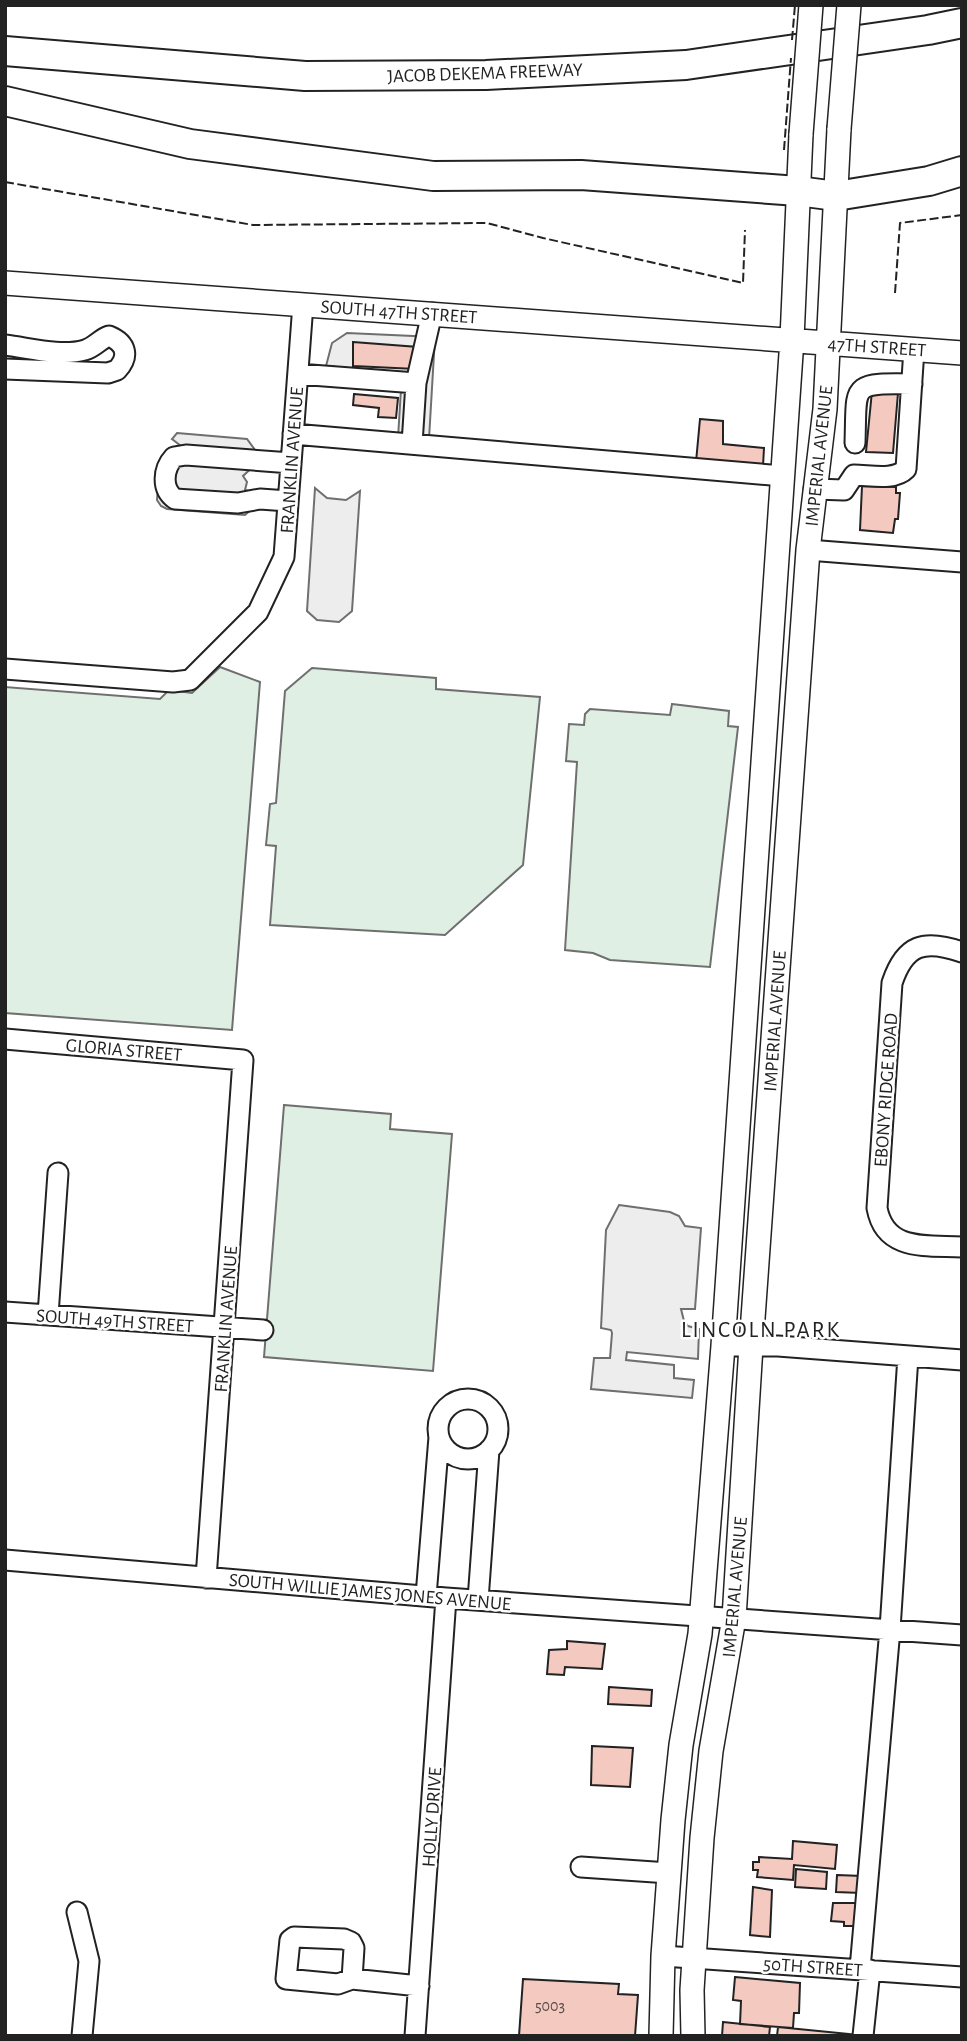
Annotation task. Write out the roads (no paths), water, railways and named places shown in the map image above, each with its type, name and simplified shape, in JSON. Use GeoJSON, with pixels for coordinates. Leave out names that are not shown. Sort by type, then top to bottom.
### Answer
{"type":"FeatureCollection","features":[{"type":"Feature","properties":{"kind":"highway","name":"JACOB DEKEMA FREEWAY"},"geometry":{"type":"LineString","coordinates":[[5,51],[306,76],[486,75],[686,65],[962,23]]}},
{"type":"Feature","properties":{"kind":"highway"},"geometry":{"type":"LineString","coordinates":[[5,101],[190,144],[433,176],[581,175],[797,191],[836,197],[929,181],[962,171]]}},
{"type":"Feature","properties":{"kind":"main road","name":"IMPERIAL AVENUE"},"geometry":{"type":"LineString","coordinates":[[661,2036],[669,1873],[681,1745],[701,1616],[723,1346],[792,339],[797,191],[811,5]]}},
{"type":"Feature","properties":{"kind":"main road","name":"IMPERIAL AVENUE"},"geometry":{"type":"LineString","coordinates":[[693,2036],[692,1990],[702,1838],[711,1751],[734,1618],[808,550],[825,409],[839,129],[849,5]]}},
{"type":"Feature","properties":{"kind":"main road","name":"SOUTH 47TH STREET"},"geometry":{"type":"LineString","coordinates":[[5,283],[792,339]]}},
{"type":"Feature","properties":{"kind":"main road","name":"47TH STREET"},"geometry":{"type":"LineString","coordinates":[[792,339],[962,353]]}},
{"type":"Feature","properties":{"kind":"street","name":"FRANKLIN AVENUE"},"geometry":{"type":"LineString","coordinates":[[5,669],[173,682],[190,680],[258,612],[284,557],[303,304]]}},
{"type":"Feature","properties":{"kind":"street"},"geometry":{"type":"LineString","coordinates":[[412,444],[416,383],[432,313]]}},
{"type":"Feature","properties":{"kind":"street"},"geometry":{"type":"LineString","coordinates":[[5,345],[72,353],[88,349],[110,336],[124,346],[125,357],[117,370],[108,373],[5,369]]}},
{"type":"Feature","properties":{"kind":"street"},"geometry":{"type":"LineString","coordinates":[[814,489],[844,490],[854,475],[893,476],[906,469],[914,349]]}},
{"type":"Feature","properties":{"kind":"street"},"geometry":{"type":"LineString","coordinates":[[298,374],[416,383]]}},
{"type":"Feature","properties":{"kind":"street"},"geometry":{"type":"LineString","coordinates":[[855,443],[856,396],[867,385],[912,384]]}},
{"type":"Feature","properties":{"kind":"street"},"geometry":{"type":"LineString","coordinates":[[825,409],[856,412]]}},
{"type":"Feature","properties":{"kind":"street"},"geometry":{"type":"LineString","coordinates":[[293,433],[783,476]]}},
{"type":"Feature","properties":{"kind":"street"},"geometry":{"type":"LineString","coordinates":[[288,501],[260,499],[238,503],[175,499],[165,489],[165,471],[174,457],[187,455],[291,463]]}},
{"type":"Feature","properties":{"kind":"street"},"geometry":{"type":"LineString","coordinates":[[808,550],[962,562]]}},
{"type":"Feature","properties":{"kind":"street","name":"EBONY RIDGE ROAD"},"geometry":{"type":"LineString","coordinates":[[962,952],[935,944],[912,950],[899,963],[892,983],[877,1208],[888,1233],[906,1244],[962,1247]]}},
{"type":"Feature","properties":{"kind":"street","name":"GLORIA STREET"},"geometry":{"type":"LineString","coordinates":[[5,1039],[243,1060]]}},
{"type":"Feature","properties":{"kind":"street","name":"FRANKLIN AVENUE"},"geometry":{"type":"LineString","coordinates":[[206,1578],[243,1060]]}},
{"type":"Feature","properties":{"kind":"street"},"geometry":{"type":"LineString","coordinates":[[48,1315],[58,1174]]}},
{"type":"Feature","properties":{"kind":"street","name":"SOUTH 49TH STREET"},"geometry":{"type":"LineString","coordinates":[[5,1312],[263,1331]]}},
{"type":"Feature","properties":{"kind":"street"},"geometry":{"type":"LineString","coordinates":[[723,1346],[778,1346],[962,1360]]}},
{"type":"Feature","properties":{"kind":"street"},"geometry":{"type":"LineString","coordinates":[[863,2036],[865,1969],[891,1629],[908,1356]]}},
{"type":"Feature","properties":{"kind":"street"},"geometry":{"type":"LineString","coordinates":[[462,1399],[472,1399],[488,1407],[497,1423],[494,1442],[489,1450],[480,1456],[460,1458],[450,1453],[439,1437],[438,1427],[446,1408],[462,1399]]}},
{"type":"Feature","properties":{"kind":"street","name":"HOLLY DRIVE"},"geometry":{"type":"LineString","coordinates":[[415,2036],[436,1597],[439,1437]]}},
{"type":"Feature","properties":{"kind":"street"},"geometry":{"type":"LineString","coordinates":[[478,1600],[489,1450]]}},
{"type":"Feature","properties":{"kind":"street","name":"SOUTH WILLIE JAMES JONES AVENUE"},"geometry":{"type":"LineString","coordinates":[[5,1560],[436,1597],[962,1635]]}},
{"type":"Feature","properties":{"kind":"street"},"geometry":{"type":"LineString","coordinates":[[581,1867],[669,1873]]}},
{"type":"Feature","properties":{"kind":"street"},"geometry":{"type":"LineString","coordinates":[[77,1912],[89,1961],[82,2036]]}},
{"type":"Feature","properties":{"kind":"street","name":"50TH STREET"},"geometry":{"type":"LineString","coordinates":[[663,1956],[962,1977]]}},
{"type":"Feature","properties":{"kind":"street"},"geometry":{"type":"LineString","coordinates":[[352,1979],[418,1986]]}},
{"type":"Feature","properties":{"kind":"district","name":"LINCOLN PARK"},"geometry":{"type":"Point","coordinates":[761,1329]}}]}
